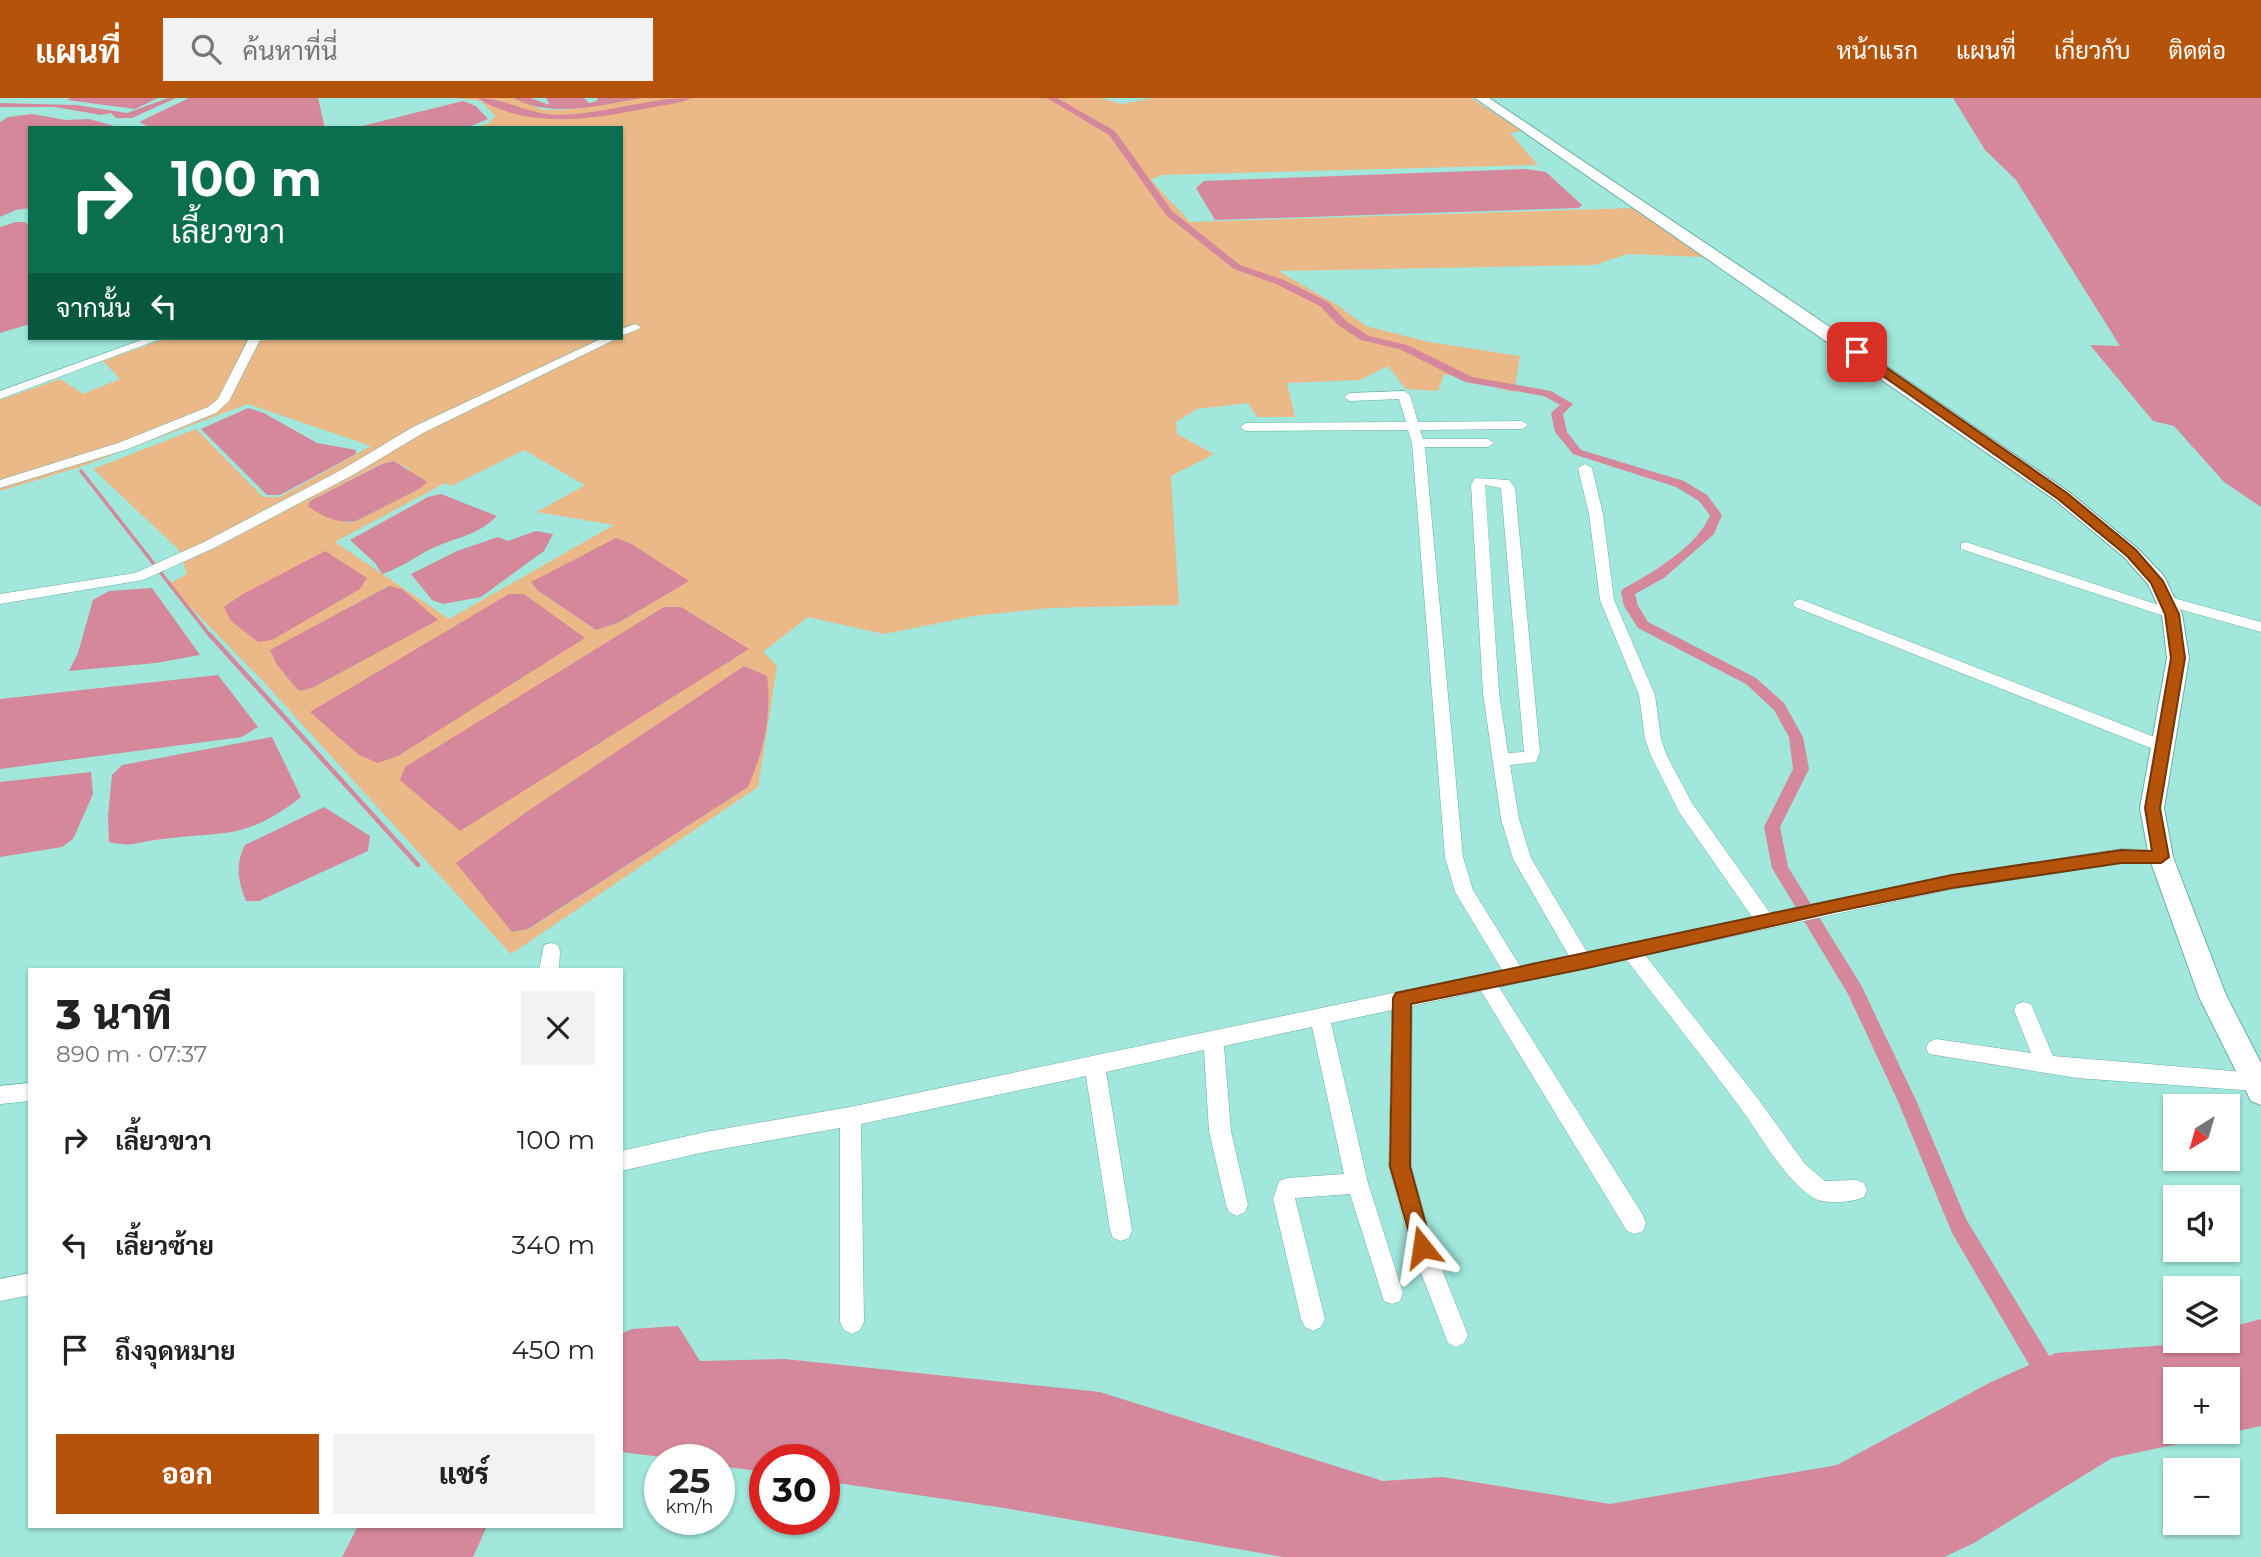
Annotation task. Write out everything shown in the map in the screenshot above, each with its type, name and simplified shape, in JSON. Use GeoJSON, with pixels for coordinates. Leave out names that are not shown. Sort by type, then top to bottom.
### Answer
{"type":"FeatureCollection","features":[{"type":"Feature","properties":{"kind":"street"},"geometry":{"type":"LineString","coordinates":[[1482,98],[1807,318],[2062,496],[2131,553],[2157,581],[2169,607],[2178,658],[2152,808],[2161,857],[2213,997],[2258,1087]]}},
{"type":"Feature","properties":{"kind":"street"},"geometry":{"type":"LineString","coordinates":[[623,332],[635,327]]}},
{"type":"Feature","properties":{"kind":"street"},"geometry":{"type":"LineString","coordinates":[[0,396],[152,340]]}},
{"type":"Feature","properties":{"kind":"street"},"geometry":{"type":"LineString","coordinates":[[0,484],[123,446],[212,410],[223,401],[254,340]]}},
{"type":"Feature","properties":{"kind":"street"},"geometry":{"type":"LineString","coordinates":[[0,599],[138,577],[209,545],[337,478],[418,430],[608,340]]}},
{"type":"Feature","properties":{"kind":"street"},"geometry":{"type":"LineString","coordinates":[[1350,397],[1404,395],[1414,425],[1418,443],[1454,857],[1464,892],[1516,976]]}},
{"type":"Feature","properties":{"kind":"street"},"geometry":{"type":"LineString","coordinates":[[1245,427],[1522,425]]}},
{"type":"Feature","properties":{"kind":"street"},"geometry":{"type":"LineString","coordinates":[[1418,443],[1488,443]]}},
{"type":"Feature","properties":{"kind":"street"},"geometry":{"type":"LineString","coordinates":[[1585,468],[1595,514],[1607,600],[1643,684],[1651,713],[1653,739],[1659,756],[1685,807],[1767,921]]}},
{"type":"Feature","properties":{"kind":"street"},"geometry":{"type":"LineString","coordinates":[[1503,759],[1530,758],[1532,752],[1508,488],[1504,483],[1480,481],[1478,485],[1491,693],[1510,819],[1522,859],[1583,962]]}},
{"type":"Feature","properties":{"kind":"street"},"geometry":{"type":"LineString","coordinates":[[1966,546],[2169,607],[2261,627]]}},
{"type":"Feature","properties":{"kind":"street"},"geometry":{"type":"LineString","coordinates":[[1800,604],[2164,747]]}},
{"type":"Feature","properties":{"kind":"street"},"geometry":{"type":"LineString","coordinates":[[623,1161],[705,1142],[850,1117],[1094,1063],[1583,962],[1834,905],[1952,882],[2121,856],[2161,857]]}},
{"type":"Feature","properties":{"kind":"street"},"geometry":{"type":"LineString","coordinates":[[1631,951],[1752,1107],[1797,1171],[1821,1191],[1856,1190]]}},
{"type":"Feature","properties":{"kind":"street"},"geometry":{"type":"LineString","coordinates":[[1486,982],[1636,1223]]}},
{"type":"Feature","properties":{"kind":"street"},"geometry":{"type":"LineString","coordinates":[[1402,998],[1400,1166],[1422,1247],[1456,1335]]}},
{"type":"Feature","properties":{"kind":"street"},"geometry":{"type":"LineString","coordinates":[[2024,1010],[2046,1065]]}},
{"type":"Feature","properties":{"kind":"street"},"geometry":{"type":"LineString","coordinates":[[1320,1017],[1357,1183],[1392,1293]]}},
{"type":"Feature","properties":{"kind":"street"},"geometry":{"type":"LineString","coordinates":[[1213,1038],[1220,1131],[1237,1205]]}},
{"type":"Feature","properties":{"kind":"street"},"geometry":{"type":"LineString","coordinates":[[1936,1048],[2046,1065],[2258,1087]]}},
{"type":"Feature","properties":{"kind":"street"},"geometry":{"type":"LineString","coordinates":[[1094,1063],[1121,1230]]}},
{"type":"Feature","properties":{"kind":"street"},"geometry":{"type":"LineString","coordinates":[[0,1095],[28,1092]]}},
{"type":"Feature","properties":{"kind":"street"},"geometry":{"type":"LineString","coordinates":[[850,1117],[852,1322]]}},
{"type":"Feature","properties":{"kind":"street"},"geometry":{"type":"LineString","coordinates":[[1313,1319],[1284,1199],[1287,1188],[1357,1183]]}},
{"type":"Feature","properties":{"kind":"street"},"geometry":{"type":"LineString","coordinates":[[0,1290],[28,1284]]}},
{"type":"Feature","properties":{"kind":"shaded area"},"geometry":{"type":"Polygon","coordinates":[[[158,98],[135,109],[67,100],[158,98]]]}},
{"type":"Feature","properties":{"kind":"shaded area"},"geometry":{"type":"Polygon","coordinates":[[[168,98],[176,98],[132,118],[116,118],[111,113],[101,115],[55,107],[0,107],[0,103],[76,105],[127,113],[168,98]]]}},
{"type":"Feature","properties":{"kind":"shaded area"},"geometry":{"type":"Polygon","coordinates":[[[189,98],[318,98],[325,126],[148,126],[139,122],[189,98]]]}},
{"type":"Feature","properties":{"kind":"shaded area"},"geometry":{"type":"Polygon","coordinates":[[[456,98],[513,98],[543,110],[564,110],[642,98],[1100,98],[1122,104],[1153,98],[1471,98],[1522,131],[1510,133],[1538,165],[1161,175],[1151,180],[1190,222],[1633,208],[1704,257],[1628,254],[1594,265],[1278,271],[1337,305],[1366,326],[1429,342],[1520,356],[1514,392],[1444,374],[1438,391],[1406,389],[1388,366],[1360,380],[1287,383],[1295,417],[1257,417],[1248,403],[1197,409],[1176,422],[1177,434],[1214,454],[1171,476],[1179,605],[1049,608],[974,616],[884,634],[808,617],[763,652],[777,666],[758,787],[511,954],[261,679],[168,584],[187,574],[178,549],[93,469],[196,429],[263,497],[280,497],[371,446],[248,404],[80,467],[0,491],[0,400],[60,379],[83,394],[120,379],[103,361],[161,340],[623,340],[623,126],[481,126],[489,123],[495,116],[481,101],[456,98]],[[524,450],[451,486],[445,483],[335,542],[449,619],[614,525],[537,512],[585,485],[524,450]],[[393,461],[381,464],[310,501],[345,523],[356,521],[421,488],[408,468],[393,461]],[[688,581],[531,582],[537,590],[596,630],[618,623],[688,581]],[[389,586],[270,651],[314,687],[437,620],[389,586]],[[670,717],[525,813],[512,932],[529,929],[748,787],[670,717]]]}},
{"type":"Feature","properties":{"kind":"shaded area"},"geometry":{"type":"Polygon","coordinates":[[[513,98],[530,98],[550,105],[546,98],[584,98],[589,103],[597,101],[598,98],[642,98],[593,107],[560,109],[544,108],[513,98]]]}},
{"type":"Feature","properties":{"kind":"shaded area"},"geometry":{"type":"Polygon","coordinates":[[[1953,98],[2261,98],[2261,507],[2224,482],[2174,426],[2153,421],[2090,345],[2120,346],[2016,180],[1985,150],[1953,98]]]}},
{"type":"Feature","properties":{"kind":"shaded area"},"geometry":{"type":"Polygon","coordinates":[[[463,101],[476,106],[488,119],[471,126],[362,126],[463,101]]]}},
{"type":"Feature","properties":{"kind":"shaded area"},"geometry":{"type":"Polygon","coordinates":[[[32,114],[66,120],[89,119],[115,126],[28,126],[28,208],[0,217],[0,122],[8,117],[32,114]]]}},
{"type":"Feature","properties":{"kind":"shaded area"},"geometry":{"type":"Polygon","coordinates":[[[1526,169],[1546,172],[1582,205],[1579,208],[1215,220],[1196,188],[1204,181],[1526,169]]]}},
{"type":"Feature","properties":{"kind":"shaded area"},"geometry":{"type":"Polygon","coordinates":[[[16,222],[25,222],[28,225],[28,325],[0,333],[0,227],[16,222]]]}},
{"type":"Feature","properties":{"kind":"shaded area"},"geometry":{"type":"Polygon","coordinates":[[[248,408],[264,413],[317,443],[356,450],[356,454],[280,495],[267,495],[201,429],[248,408]]]}},
{"type":"Feature","properties":{"kind":"shaded area"},"geometry":{"type":"Polygon","coordinates":[[[394,461],[427,482],[421,488],[356,521],[331,519],[308,506],[310,501],[382,464],[394,461]]]}},
{"type":"Feature","properties":{"kind":"shaded area"},"geometry":{"type":"Polygon","coordinates":[[[441,494],[497,516],[480,529],[437,546],[382,574],[375,563],[350,540],[428,497],[441,494]]]}},
{"type":"Feature","properties":{"kind":"shaded area"},"geometry":{"type":"Polygon","coordinates":[[[536,531],[553,534],[544,551],[481,597],[443,604],[432,600],[411,574],[457,551],[498,537],[508,541],[536,531]]]}},
{"type":"Feature","properties":{"kind":"shaded area"},"geometry":{"type":"Polygon","coordinates":[[[616,538],[630,543],[689,581],[618,623],[596,630],[537,590],[531,582],[616,538]]]}},
{"type":"Feature","properties":{"kind":"shaded area"},"geometry":{"type":"Polygon","coordinates":[[[325,551],[367,578],[360,589],[272,640],[258,642],[231,621],[224,607],[243,594],[325,551]]]}},
{"type":"Feature","properties":{"kind":"shaded area"},"geometry":{"type":"Polygon","coordinates":[[[389,586],[402,589],[438,620],[314,687],[301,691],[297,689],[277,665],[270,650],[389,586]]]}},
{"type":"Feature","properties":{"kind":"shaded area"},"geometry":{"type":"Polygon","coordinates":[[[152,588],[200,655],[156,663],[69,671],[78,653],[93,600],[109,591],[152,588]]]}},
{"type":"Feature","properties":{"kind":"shaded area"},"geometry":{"type":"Polygon","coordinates":[[[509,594],[524,594],[585,638],[398,756],[378,763],[359,755],[310,712],[509,594]]]}},
{"type":"Feature","properties":{"kind":"shaded area"},"geometry":{"type":"Polygon","coordinates":[[[664,607],[681,607],[749,649],[460,831],[400,780],[405,767],[664,607]]]}},
{"type":"Feature","properties":{"kind":"shaded area"},"geometry":{"type":"Polygon","coordinates":[[[744,666],[767,676],[768,690],[765,732],[748,787],[528,929],[512,932],[456,863],[525,813],[744,666]]]}},
{"type":"Feature","properties":{"kind":"shaded area"},"geometry":{"type":"Polygon","coordinates":[[[218,675],[258,727],[242,737],[0,769],[0,699],[218,675]]]}},
{"type":"Feature","properties":{"kind":"shaded area"},"geometry":{"type":"Polygon","coordinates":[[[272,737],[301,797],[282,811],[250,827],[220,834],[131,844],[109,842],[108,815],[112,775],[122,765],[272,737]]]}},
{"type":"Feature","properties":{"kind":"shaded area"},"geometry":{"type":"Polygon","coordinates":[[[91,772],[93,794],[73,839],[62,847],[0,857],[0,782],[91,772]]]}},
{"type":"Feature","properties":{"kind":"shaded area"},"geometry":{"type":"Polygon","coordinates":[[[324,807],[370,836],[368,851],[259,901],[246,901],[239,873],[245,845],[324,807]]]}},
{"type":"Feature","properties":{"kind":"shaded area"},"geometry":{"type":"Polygon","coordinates":[[[2261,1319],[2261,1426],[2240,1431],[2240,1367],[2163,1367],[2163,1444],[2177,1444],[2112,1458],[1974,1543],[1944,1557],[1283,1557],[1004,1508],[840,1483],[840,1444],[749,1444],[749,1470],[735,1468],[735,1444],[644,1444],[644,1455],[623,1452],[623,1333],[632,1329],[678,1326],[700,1361],[785,1359],[1100,1392],[1383,1481],[1443,1477],[1610,1504],[1837,1465],[1989,1383],[2056,1353],[2163,1345],[2163,1353],[2240,1353],[2240,1325],[2261,1319]]]}},
{"type":"Feature","properties":{"kind":"shaded area"},"geometry":{"type":"Polygon","coordinates":[[[357,1528],[486,1528],[473,1557],[342,1557],[357,1528]]]}},
{"type":"Feature","properties":{"kind":"waterway"},"geometry":{"type":"LineString","coordinates":[[481,98],[524,113],[555,117],[593,115],[687,98]]}},
{"type":"Feature","properties":{"kind":"waterway"},"geometry":{"type":"LineString","coordinates":[[1051,98],[1112,133],[1169,213],[1237,267],[1280,282],[1324,304],[1342,323],[1365,338],[1403,347],[1469,380],[1547,393],[1567,404],[1557,413],[1561,432],[1577,452],[1680,484],[1703,498],[1716,515],[1710,531],[1659,575],[1628,592],[1631,606],[1643,625],[1751,681],[1779,707],[1796,737],[1801,769],[1772,827],[1780,868],[1855,990],[1906,1098],[1959,1226],[2049,1377]]}},
{"type":"Feature","properties":{"kind":"waterway"},"geometry":{"type":"LineString","coordinates":[[81,471],[154,564]]}},
{"type":"Feature","properties":{"kind":"waterway"},"geometry":{"type":"LineString","coordinates":[[161,573],[211,637]]}},
{"type":"Feature","properties":{"kind":"waterway"},"geometry":{"type":"LineString","coordinates":[[210,635],[418,865]]}},
{"type":"Feature","properties":{"kind":"route"},"geometry":{"type":"LineString","coordinates":[[1422,1247],[1400,1166],[1402,998],[1583,962],[1834,905],[1952,882],[2121,856],[2161,857],[2152,808],[2178,658],[2172,614],[2157,581],[2131,553],[2062,496],[1857,352]]}}]}
